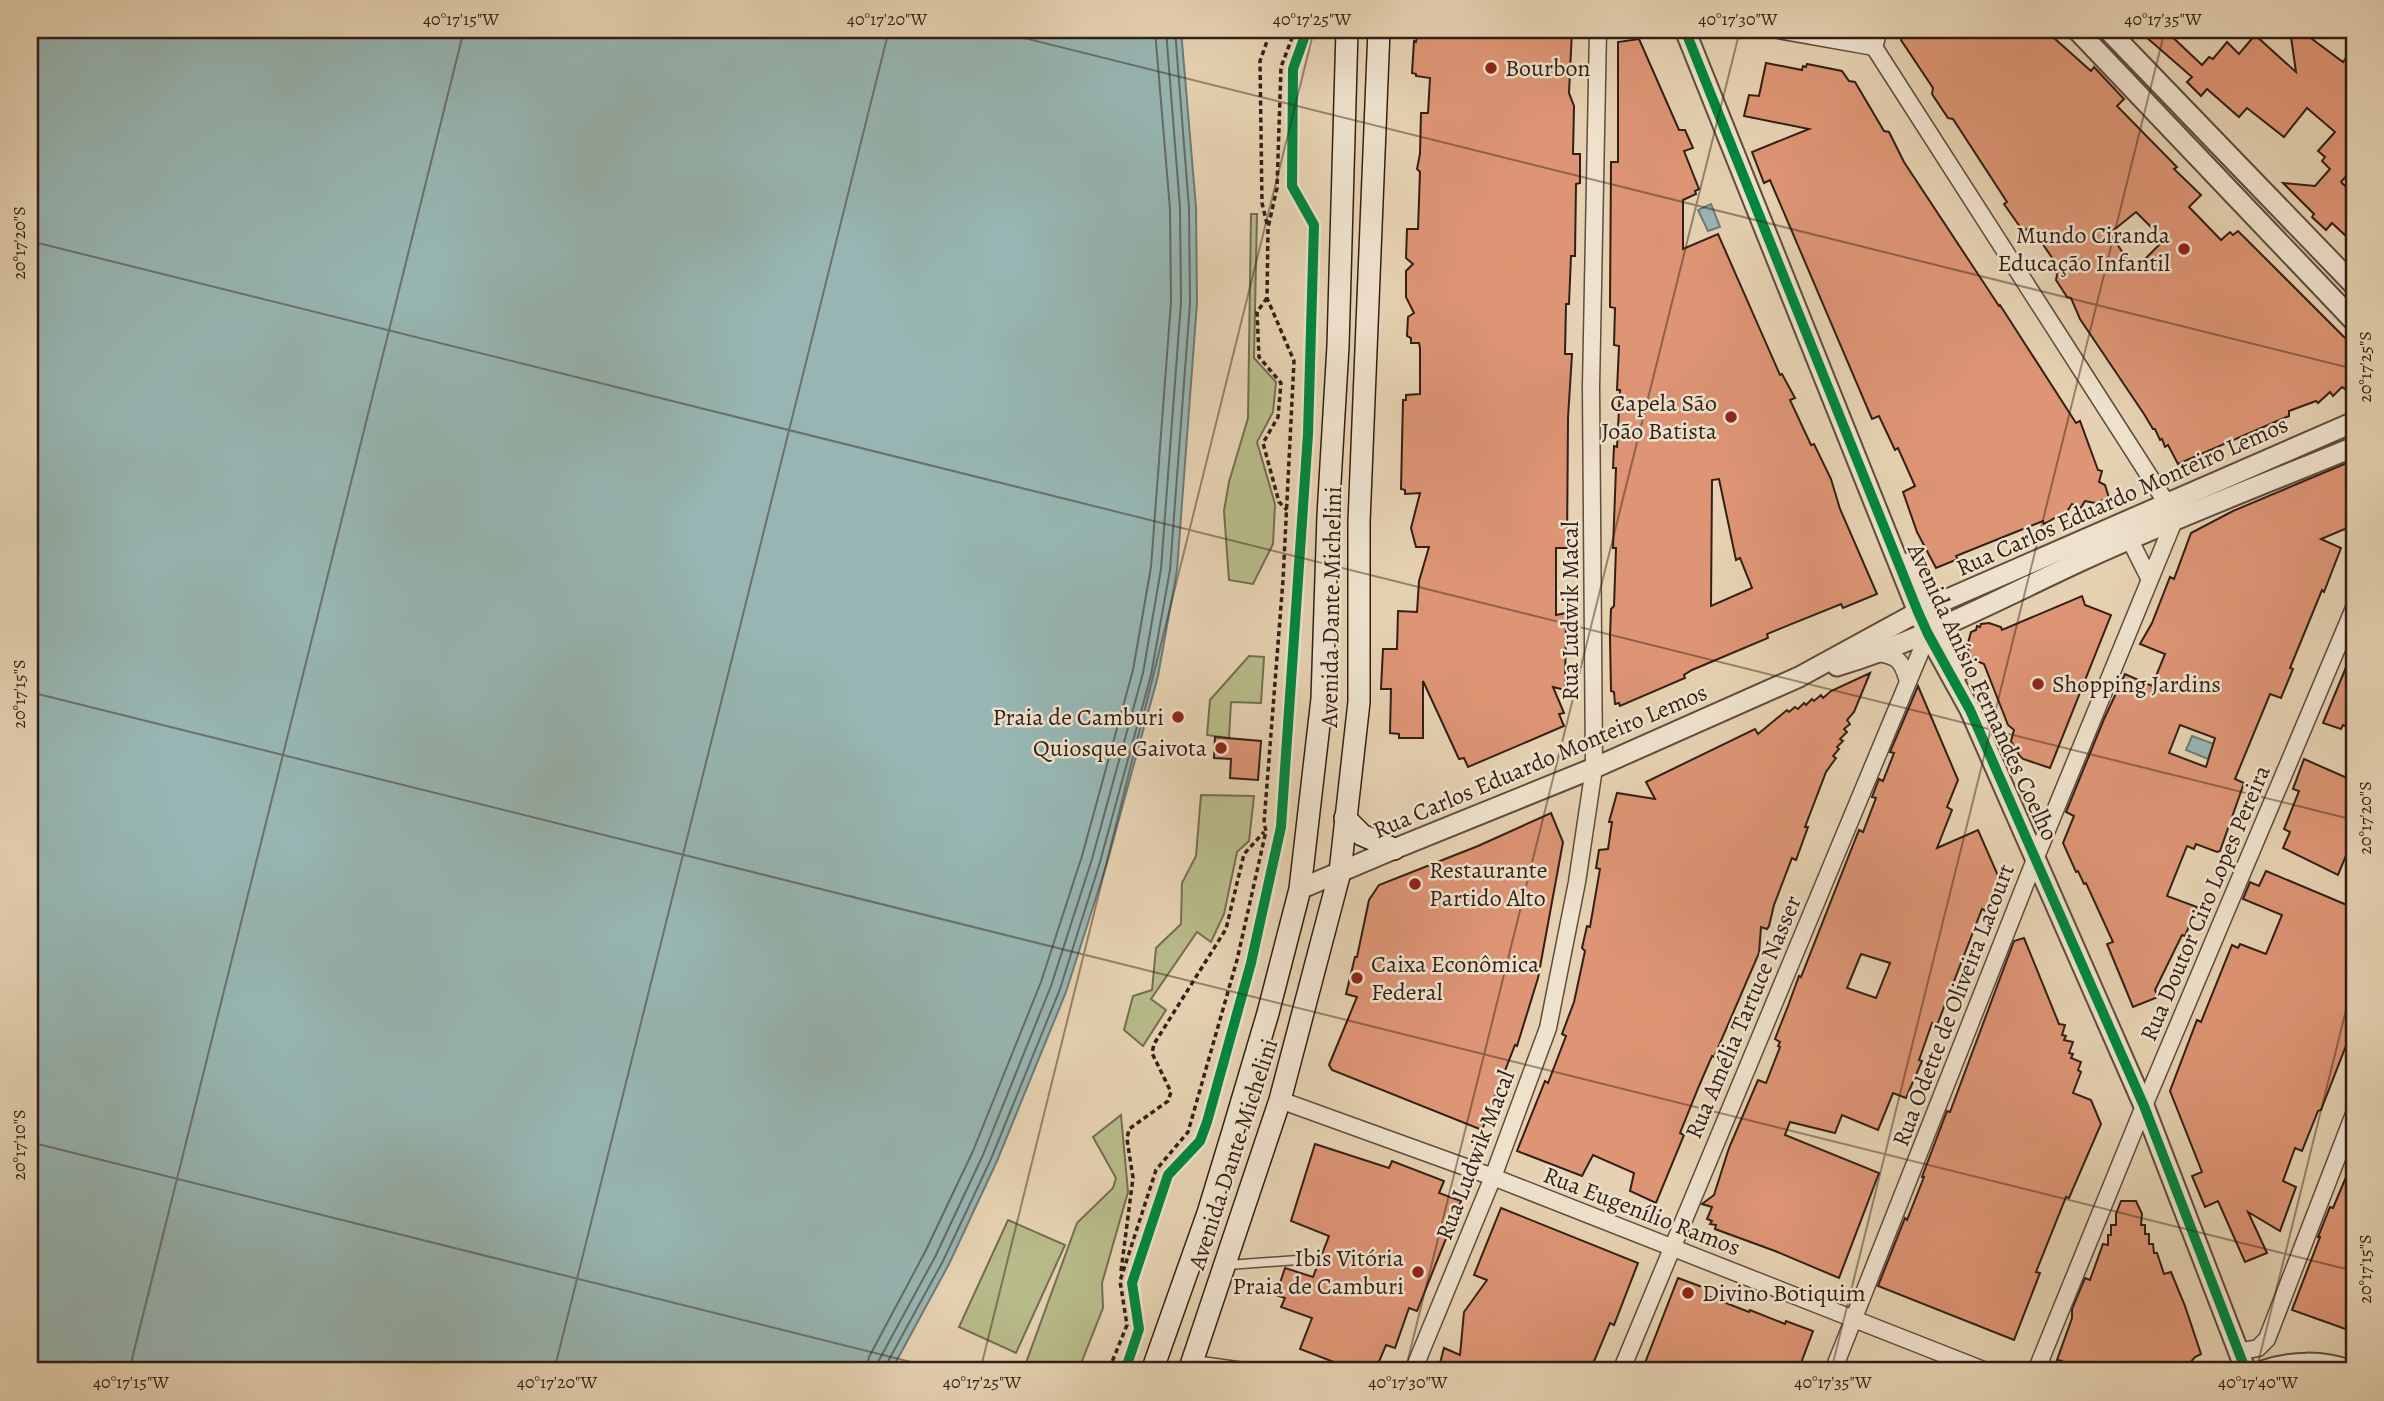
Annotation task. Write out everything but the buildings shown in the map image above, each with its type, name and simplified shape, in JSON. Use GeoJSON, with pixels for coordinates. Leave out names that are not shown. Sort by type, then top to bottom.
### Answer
{"type":"FeatureCollection","features":[{"type":"Feature","properties":{"kind":"main road","name":"Avenida Dante Michelini"},"geometry":{"type":"LineString","coordinates":[[1152,1371],[1208,1213],[1268,1013],[1300,889],[1322,699],[1328,516],[1338,346],[1347,30]]}},
{"type":"Feature","properties":{"kind":"main road","name":"Avenida Dante Michelini"},"geometry":{"type":"LineString","coordinates":[[1191,1368],[1280,1100],[1340,872],[1359,702],[1359,522],[1379,30]]}},
{"type":"Feature","properties":{"kind":"main road"},"geometry":{"type":"LineString","coordinates":[[1345,818],[1362,835],[1394,849]]}},
{"type":"Feature","properties":{"kind":"street","name":"Rua Ludwik Macal"},"geometry":{"type":"LineString","coordinates":[[1413,1371],[1493,1177],[1548,1028],[1577,882],[1594,768],[1591,387],[1598,30]]}},
{"type":"Feature","properties":{"kind":"street","name":"Avenida Anísio Fernandes Coelho"},"geometry":{"type":"LineString","coordinates":[[1669,30],[1704,82]]}},
{"type":"Feature","properties":{"kind":"street","name":"Avenida Anísio Fernandes Coelho"},"geometry":{"type":"LineString","coordinates":[[1685,30],[1884,524],[1936,630],[2144,1106],[2246,1371]]}},
{"type":"Feature","properties":{"kind":"street"},"geometry":{"type":"LineString","coordinates":[[1778,30],[1874,47],[2166,502],[2174,521]]}},
{"type":"Feature","properties":{"kind":"street"},"geometry":{"type":"LineString","coordinates":[[1874,47],[1879,30]]}},
{"type":"Feature","properties":{"kind":"street"},"geometry":{"type":"LineString","coordinates":[[2077,30],[2168,122],[2354,321]]}},
{"type":"Feature","properties":{"kind":"street"},"geometry":{"type":"LineString","coordinates":[[2108,30],[2354,285]]}},
{"type":"Feature","properties":{"kind":"street"},"geometry":{"type":"LineString","coordinates":[[2168,122],[2183,107]]}},
{"type":"Feature","properties":{"kind":"street","name":"Rua Carlos Eduardo Monteiro Lemos"},"geometry":{"type":"LineString","coordinates":[[1300,889],[1594,768],[1800,677],[1926,608],[2354,422]]}},
{"type":"Feature","properties":{"kind":"street","name":"Rua Carlos Eduardo Monteiro Lemos"},"geometry":{"type":"LineString","coordinates":[[1800,677],[1878,653],[1936,630],[2130,540],[2354,447]]}},
{"type":"Feature","properties":{"kind":"street","name":"Rua Odette de Oliveira Lacourt"},"geometry":{"type":"LineString","coordinates":[[1833,1371],[2036,857],[2174,521]]}},
{"type":"Feature","properties":{"kind":"street"},"geometry":{"type":"LineString","coordinates":[[2130,540],[2149,578]]}},
{"type":"Feature","properties":{"kind":"street","name":"Rua Doutor Ciro Lopes Pereira"},"geometry":{"type":"LineString","coordinates":[[2036,1371],[2144,1106],[2354,608]]}},
{"type":"Feature","properties":{"kind":"street","name":"Rua Amélia Tartuce Nasser"},"geometry":{"type":"LineString","coordinates":[[1621,1371],[1908,681],[1936,630]]}},
{"type":"Feature","properties":{"kind":"street"},"geometry":{"type":"LineString","coordinates":[[1878,653],[1892,655],[1903,664],[1908,681]]}},
{"type":"Feature","properties":{"kind":"street","name":"Rua Eugenílio Ramos"},"geometry":{"type":"LineString","coordinates":[[1280,1100],[1493,1177],[1986,1371]]}},
{"type":"Feature","properties":{"kind":"street"},"geometry":{"type":"LineString","coordinates":[[2351,1371],[2326,1364],[2304,1363],[2268,1369],[2267,1339],[2354,1114]]}},
{"type":"Feature","properties":{"kind":"street"},"geometry":{"type":"LineString","coordinates":[[2237,1352],[2258,1348],[2267,1339]]}},
{"type":"Feature","properties":{"kind":"lane"},"geometry":{"type":"LineString","coordinates":[[1226,1265],[1312,1259]]}},
{"type":"Feature","properties":{"kind":"lane"},"geometry":{"type":"LineString","coordinates":[[1191,1368],[1274,1371]]}},
{"type":"Feature","properties":{"kind":"path"},"geometry":{"type":"LineString","coordinates":[[1268,228],[1262,203],[1260,61],[1270,30]]}},
{"type":"Feature","properties":{"kind":"path"},"geometry":{"type":"LineString","coordinates":[[1139,1329],[1126,1282],[1156,1170],[1188,1132],[1237,960],[1266,831],[1264,823],[1287,510],[1294,361],[1267,298],[1268,228],[1277,188],[1281,66],[1295,30]]}},
{"type":"Feature","properties":{"kind":"path"},"geometry":{"type":"LineString","coordinates":[[1303,43],[1307,30]]}},
{"type":"Feature","properties":{"kind":"path"},"geometry":{"type":"LineString","coordinates":[[1267,298],[1257,312],[1259,357],[1281,383],[1278,417],[1263,443],[1279,502],[1287,510]]}},
{"type":"Feature","properties":{"kind":"path"},"geometry":{"type":"LineString","coordinates":[[1099,1371],[1112,1362],[1127,1325],[1126,1282],[1133,1178],[1126,1139],[1129,1129],[1168,1101],[1171,1093],[1152,1053],[1154,1044],[1226,929],[1244,854],[1266,831]]}},
{"type":"Feature","properties":{"kind":"green space"},"geometry":{"type":"Polygon","coordinates":[[[1251,214],[1257,214],[1254,358],[1276,382],[1273,412],[1257,442],[1275,504],[1273,544],[1253,584],[1229,580],[1224,511],[1229,482],[1248,418],[1251,214]]]}},
{"type":"Feature","properties":{"kind":"green space"},"geometry":{"type":"Polygon","coordinates":[[[1249,656],[1264,657],[1261,703],[1231,702],[1229,738],[1207,735],[1210,700],[1249,656]]]}},
{"type":"Feature","properties":{"kind":"green space"},"geometry":{"type":"Polygon","coordinates":[[[1201,795],[1254,796],[1249,841],[1237,852],[1224,914],[1211,942],[1197,932],[1151,999],[1166,1010],[1143,1046],[1124,1030],[1133,996],[1152,990],[1156,948],[1181,924],[1182,883],[1196,856],[1201,795]]]}},
{"type":"Feature","properties":{"kind":"green space"},"geometry":{"type":"Polygon","coordinates":[[[1121,1115],[1128,1192],[1102,1283],[1103,1308],[1078,1371],[1023,1371],[1077,1223],[1113,1188],[1116,1178],[1093,1137],[1121,1115]]]}},
{"type":"Feature","properties":{"kind":"green space"},"geometry":{"type":"Polygon","coordinates":[[[1008,1220],[1065,1245],[1016,1353],[959,1327],[1008,1220]]]}},
{"type":"Feature","properties":{"kind":"water"},"geometry":{"type":"Polygon","coordinates":[[[30,30],[1181,30],[1196,207],[1197,303],[1177,570],[1158,676],[1107,863],[1066,992],[997,1161],[949,1264],[891,1371],[30,1371],[30,30]]]}},
{"type":"Feature","properties":{"kind":"water"},"geometry":{"type":"Polygon","coordinates":[[[1711,204],[1720,227],[1708,231],[1698,210],[1711,204]]]}},
{"type":"Feature","properties":{"kind":"water"},"geometry":{"type":"Polygon","coordinates":[[[2192,736],[2214,744],[2208,759],[2186,750],[2192,736]]]}},
{"type":"Feature","properties":{"kind":"cycle path"},"geometry":{"type":"LineString","coordinates":[[1125,1371],[1139,1329],[1132,1283],[1168,1175],[1200,1141],[1207,1122],[1251,963],[1281,827],[1308,434],[1314,225],[1292,186],[1293,69],[1307,30]]}},
{"type":"Feature","properties":{"kind":"cycle path"},"geometry":{"type":"LineString","coordinates":[[1685,30],[1918,612],[1970,710],[2144,1106],[2246,1371]]}},
{"type":"Feature","properties":{"kind":"place","name":"Bourbon"},"geometry":{"type":"Point","coordinates":[1491,68]}},
{"type":"Feature","properties":{"kind":"place","name":"Mundo Ciranda Educação Infantil"},"geometry":{"type":"Point","coordinates":[2184,249]}},
{"type":"Feature","properties":{"kind":"place","name":"Capela São João Batista"},"geometry":{"type":"Point","coordinates":[1731,417]}},
{"type":"Feature","properties":{"kind":"place","name":"Shopping Jardins"},"geometry":{"type":"Point","coordinates":[2038,684]}},
{"type":"Feature","properties":{"kind":"place","name":"Praia de Camburi"},"geometry":{"type":"Point","coordinates":[1178,717]}},
{"type":"Feature","properties":{"kind":"place","name":"Quiosque Gaivota"},"geometry":{"type":"Point","coordinates":[1221,748]}},
{"type":"Feature","properties":{"kind":"place","name":"Restaurante Partido Alto"},"geometry":{"type":"Point","coordinates":[1415,884]}},
{"type":"Feature","properties":{"kind":"place","name":"Caixa Econômica Federal"},"geometry":{"type":"Point","coordinates":[1357,978]}},
{"type":"Feature","properties":{"kind":"place","name":"Ibis Vitória Praia de Camburi"},"geometry":{"type":"Point","coordinates":[1418,1272]}},
{"type":"Feature","properties":{"kind":"place","name":"Divino Botiquim"},"geometry":{"type":"Point","coordinates":[1688,1293]}}]}
